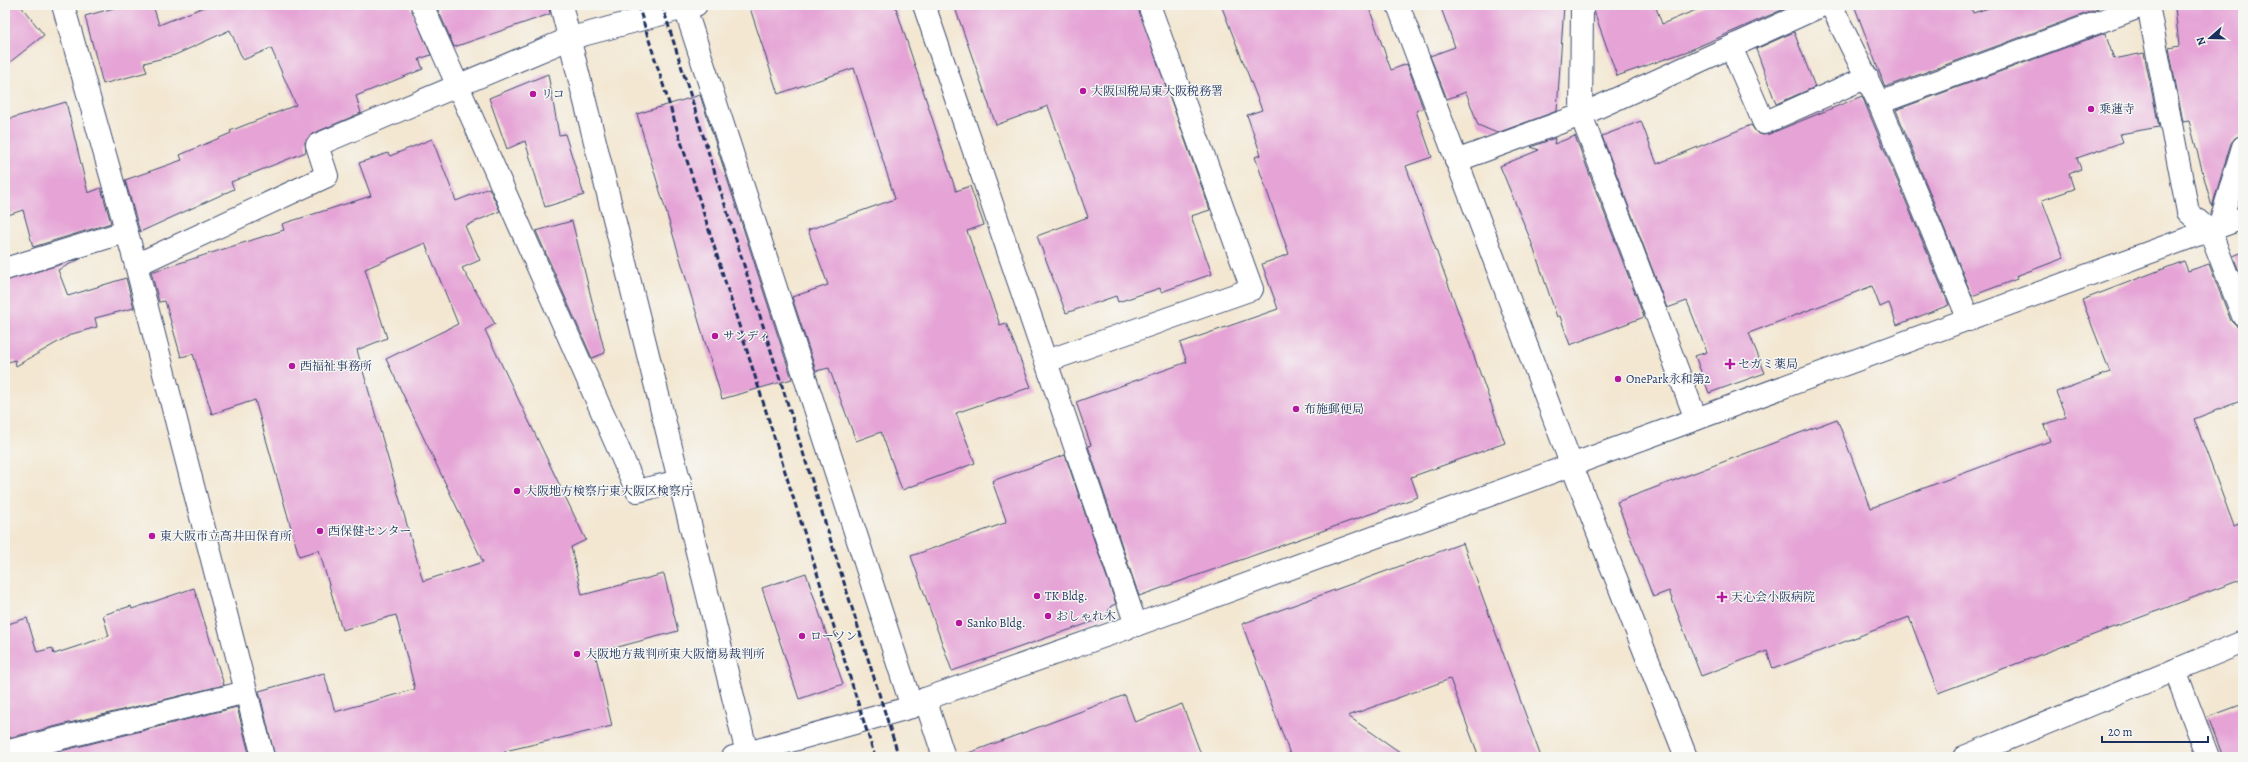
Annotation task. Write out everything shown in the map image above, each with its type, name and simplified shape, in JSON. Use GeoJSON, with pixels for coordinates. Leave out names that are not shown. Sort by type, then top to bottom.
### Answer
{"type":"FeatureCollection","features":[{"type":"Feature","properties":{"kind":"street"},"geometry":{"type":"LineString","coordinates":[[63,5],[125,232],[136,265],[263,757]]}},
{"type":"Feature","properties":{"kind":"street"},"geometry":{"type":"LineString","coordinates":[[422,5],[637,491],[680,481]]}},
{"type":"Feature","properties":{"kind":"street"},"geometry":{"type":"LineString","coordinates":[[561,5],[571,38],[680,481],[743,756],[919,703],[1572,466],[2243,218]]}},
{"type":"Feature","properties":{"kind":"street"},"geometry":{"type":"LineString","coordinates":[[924,5],[1047,361],[1136,625]]}},
{"type":"Feature","properties":{"kind":"street"},"geometry":{"type":"LineString","coordinates":[[1047,361],[1252,289],[1149,5]]}},
{"type":"Feature","properties":{"kind":"street"},"geometry":{"type":"LineString","coordinates":[[1398,5],[1572,466],[1686,757]]}},
{"type":"Feature","properties":{"kind":"street"},"geometry":{"type":"LineString","coordinates":[[1582,5],[1581,115],[1696,419]]}},
{"type":"Feature","properties":{"kind":"street"},"geometry":{"type":"LineString","coordinates":[[1456,161],[1581,115],[1823,5]]}},
{"type":"Feature","properties":{"kind":"street"},"geometry":{"type":"LineString","coordinates":[[1831,5],[1879,103],[1969,320]]}},
{"type":"Feature","properties":{"kind":"street"},"geometry":{"type":"LineString","coordinates":[[136,265],[327,176],[317,145],[571,38],[688,6],[919,703],[944,757]]}},
{"type":"Feature","properties":{"kind":"street"},"geometry":{"type":"LineString","coordinates":[[1879,103],[2151,6],[2188,212],[2214,229]]}},
{"type":"Feature","properties":{"kind":"street"},"geometry":{"type":"LineString","coordinates":[[1730,47],[1764,124],[1867,77]]}},
{"type":"Feature","properties":{"kind":"street"},"geometry":{"type":"LineString","coordinates":[[2243,147],[2214,229],[2243,316]]}},
{"type":"Feature","properties":{"kind":"street"},"geometry":{"type":"LineString","coordinates":[[5,269],[125,232]]}},
{"type":"Feature","properties":{"kind":"street"},"geometry":{"type":"LineString","coordinates":[[1964,757],[2006,749],[2175,670],[2243,642]]}},
{"type":"Feature","properties":{"kind":"street"},"geometry":{"type":"LineString","coordinates":[[2175,670],[2208,757]]}},
{"type":"Feature","properties":{"kind":"street"},"geometry":{"type":"LineString","coordinates":[[5,752],[246,692]]}},
{"type":"Feature","properties":{"kind":"building"},"geometry":{"type":"Polygon","coordinates":[[[5,5],[20,5],[44,35],[5,66],[5,5]]]}},
{"type":"Feature","properties":{"kind":"building"},"geometry":{"type":"Polygon","coordinates":[[[125,5],[153,5],[159,25],[209,5],[410,5],[431,55],[419,59],[423,69],[356,96],[361,113],[312,134],[305,142],[306,152],[231,182],[234,189],[140,232],[125,180],[182,160],[180,155],[231,133],[230,131],[296,105],[271,48],[243,60],[230,30],[175,55],[144,63],[147,72],[103,84],[85,16],[125,5]]]}},
{"type":"Feature","properties":{"kind":"building"},"geometry":{"type":"Polygon","coordinates":[[[436,5],[549,5],[550,14],[454,47],[436,5]]]}},
{"type":"Feature","properties":{"kind":"building"},"geometry":{"type":"Polygon","coordinates":[[[749,5],[895,5],[956,191],[970,186],[984,225],[967,231],[1000,325],[1006,323],[1031,387],[956,413],[975,463],[902,490],[881,432],[856,441],[829,368],[816,371],[792,297],[828,285],[808,230],[895,199],[854,68],[778,94],[749,5]]]}},
{"type":"Feature","properties":{"kind":"building"},"geometry":{"type":"Polygon","coordinates":[[[954,5],[1137,5],[1210,210],[1191,216],[1212,274],[1161,292],[1160,288],[1118,302],[1116,296],[1066,313],[1037,236],[1088,217],[1048,106],[996,125],[954,5]]]}},
{"type":"Feature","properties":{"kind":"building"},"geometry":{"type":"Polygon","coordinates":[[[1221,5],[1368,5],[1391,70],[1407,64],[1423,108],[1416,111],[1432,157],[1406,166],[1505,443],[1411,477],[1418,497],[1139,596],[1088,446],[1091,445],[1076,402],[1187,362],[1180,343],[1278,309],[1262,264],[1289,254],[1255,157],[1261,155],[1247,115],[1262,110],[1221,5]]]}},
{"type":"Feature","properties":{"kind":"building"},"geometry":{"type":"Polygon","coordinates":[[[1440,5],[1564,5],[1557,111],[1497,133],[1478,125],[1466,92],[1447,99],[1430,56],[1455,47],[1440,5]]]}},
{"type":"Feature","properties":{"kind":"building"},"geometry":{"type":"Polygon","coordinates":[[[1594,5],[1655,5],[1662,24],[1708,5],[1793,5],[1688,51],[1617,76],[1594,11],[1594,5]]]}},
{"type":"Feature","properties":{"kind":"building"},"geometry":{"type":"Polygon","coordinates":[[[1854,5],[1970,5],[1973,13],[1998,5],[2097,5],[2098,9],[1885,87],[1854,5]]]}},
{"type":"Feature","properties":{"kind":"building"},"geometry":{"type":"Polygon","coordinates":[[[2203,5],[2243,5],[2243,127],[2241,135],[2235,138],[2231,143],[2212,207],[2189,121],[2183,122],[2169,48],[2179,46],[2175,8],[2203,5]]]}},
{"type":"Feature","properties":{"kind":"building"},"geometry":{"type":"Polygon","coordinates":[[[1794,32],[1815,87],[1776,104],[1756,49],[1794,32]]]}},
{"type":"Feature","properties":{"kind":"building"},"geometry":{"type":"Polygon","coordinates":[[[2105,33],[2114,59],[2144,53],[2159,127],[2120,134],[2123,142],[2077,158],[2081,169],[2069,174],[2074,189],[2042,200],[2064,258],[2016,276],[2017,279],[1972,296],[1896,110],[2105,33]]]}},
{"type":"Feature","properties":{"kind":"building"},"geometry":{"type":"Polygon","coordinates":[[[548,74],[559,135],[565,134],[584,195],[545,207],[525,141],[507,149],[489,98],[548,74]]]}},
{"type":"Feature","properties":{"kind":"building"},"geometry":{"type":"Polygon","coordinates":[[[700,95],[792,379],[722,399],[637,114],[700,95]]]}},
{"type":"Feature","properties":{"kind":"building"},"geometry":{"type":"Polygon","coordinates":[[[1862,96],[1949,305],[1897,325],[1889,303],[1880,307],[1872,286],[1749,333],[1765,373],[1709,393],[1695,356],[1707,352],[1687,301],[1667,308],[1602,136],[1641,121],[1657,164],[1751,125],[1757,133],[1763,135],[1769,134],[1862,96]]]}},
{"type":"Feature","properties":{"kind":"building"},"geometry":{"type":"Polygon","coordinates":[[[66,102],[88,193],[101,188],[111,223],[33,247],[23,210],[5,216],[5,120],[66,102]]]}},
{"type":"Feature","properties":{"kind":"building"},"geometry":{"type":"Polygon","coordinates":[[[1575,136],[1644,317],[1570,345],[1560,316],[1557,317],[1531,241],[1500,166],[1539,150],[1531,147],[1555,138],[1554,144],[1575,136]]]}},
{"type":"Feature","properties":{"kind":"building"},"geometry":{"type":"Polygon","coordinates":[[[432,139],[456,201],[489,188],[500,211],[465,226],[480,260],[462,268],[495,324],[485,330],[586,540],[571,547],[582,595],[664,574],[678,631],[595,653],[612,726],[505,751],[507,757],[275,757],[259,691],[324,673],[335,712],[415,689],[396,615],[342,630],[319,550],[299,556],[255,400],[212,414],[193,354],[181,357],[165,301],[159,302],[151,272],[284,230],[282,224],[371,196],[359,163],[388,153],[390,156],[432,139]],[[425,243],[365,269],[387,338],[357,350],[423,581],[483,562],[386,359],[458,324],[425,243]]]}},
{"type":"Feature","properties":{"kind":"building"},"geometry":{"type":"Polygon","coordinates":[[[572,221],[605,353],[592,358],[536,231],[572,221]]]}},
{"type":"Feature","properties":{"kind":"building"},"geometry":{"type":"Polygon","coordinates":[[[2243,252],[2243,281],[2233,256],[2243,252]]]}},
{"type":"Feature","properties":{"kind":"building"},"geometry":{"type":"Polygon","coordinates":[[[82,258],[58,270],[68,296],[126,278],[134,308],[95,318],[97,327],[72,334],[16,366],[15,360],[5,363],[5,281],[82,258]]]}},
{"type":"Feature","properties":{"kind":"building"},"geometry":{"type":"Polygon","coordinates":[[[2184,261],[2188,271],[2209,264],[2231,321],[2236,326],[2243,328],[2243,400],[2194,419],[2234,526],[2243,522],[2243,579],[1938,693],[1909,617],[1773,669],[1767,651],[1701,676],[1669,591],[1653,597],[1617,502],[1837,419],[1871,508],[2050,441],[2044,425],[2066,417],[2056,392],[2110,372],[2082,300],[2184,261]]]}},
{"type":"Feature","properties":{"kind":"building"},"geometry":{"type":"Polygon","coordinates":[[[1065,455],[1116,604],[1111,606],[1106,617],[952,671],[911,556],[1005,523],[1006,520],[992,481],[1065,455]]]}},
{"type":"Feature","properties":{"kind":"building"},"geometry":{"type":"Polygon","coordinates":[[[1463,543],[1541,757],[1479,757],[1450,679],[1348,716],[1407,757],[1291,757],[1242,624],[1463,543]]]}},
{"type":"Feature","properties":{"kind":"building"},"geometry":{"type":"Polygon","coordinates":[[[806,573],[843,684],[799,699],[762,588],[806,573]]]}},
{"type":"Feature","properties":{"kind":"building"},"geometry":{"type":"Polygon","coordinates":[[[194,588],[224,685],[8,738],[5,729],[5,625],[27,618],[37,652],[52,648],[54,654],[109,636],[103,615],[131,606],[132,609],[194,588]]]}},
{"type":"Feature","properties":{"kind":"building"},"geometry":{"type":"Polygon","coordinates":[[[1125,695],[1135,722],[1182,704],[1202,757],[966,757],[966,754],[1125,695]]]}},
{"type":"Feature","properties":{"kind":"building"},"geometry":{"type":"Polygon","coordinates":[[[2243,704],[2243,757],[2223,757],[2208,717],[2243,704]]]}},
{"type":"Feature","properties":{"kind":"building"},"geometry":{"type":"Polygon","coordinates":[[[237,707],[250,757],[37,757],[237,707]]]}},
{"type":"Feature","properties":{"kind":"railway"},"geometry":{"type":"LineString","coordinates":[[638,5],[875,757]]}},
{"type":"Feature","properties":{"kind":"railway"},"geometry":{"type":"LineString","coordinates":[[662,5],[899,757]]}},
{"type":"Feature","properties":{"kind":"place","name":"大阪国税局東大阪税務署"},"geometry":{"type":"Point","coordinates":[1083,91]}},
{"type":"Feature","properties":{"kind":"place","name":"リコ"},"geometry":{"type":"Point","coordinates":[533,94]}},
{"type":"Feature","properties":{"kind":"place","name":"乗蓮寺"},"geometry":{"type":"Point","coordinates":[2091,109]}},
{"type":"Feature","properties":{"kind":"place","name":"サンディ"},"geometry":{"type":"Point","coordinates":[715,336]}},
{"type":"Feature","properties":{"kind":"place","name":"セガミ薬局"},"geometry":{"type":"Point","coordinates":[1730,364]}},
{"type":"Feature","properties":{"kind":"place","name":"西福祉事務所"},"geometry":{"type":"Point","coordinates":[292,366]}},
{"type":"Feature","properties":{"kind":"place","name":"OnePark永和第2"},"geometry":{"type":"Point","coordinates":[1618,379]}},
{"type":"Feature","properties":{"kind":"place","name":"布施郵便局"},"geometry":{"type":"Point","coordinates":[1296,409]}},
{"type":"Feature","properties":{"kind":"place","name":"大阪地方検察庁東大阪区検察庁"},"geometry":{"type":"Point","coordinates":[517,491]}},
{"type":"Feature","properties":{"kind":"place","name":"西保健センター"},"geometry":{"type":"Point","coordinates":[320,531]}},
{"type":"Feature","properties":{"kind":"place","name":"東大阪市立高井田保育所"},"geometry":{"type":"Point","coordinates":[152,536]}},
{"type":"Feature","properties":{"kind":"place","name":"TK Bldg."},"geometry":{"type":"Point","coordinates":[1037,596]}},
{"type":"Feature","properties":{"kind":"place","name":"天心会小阪病院"},"geometry":{"type":"Point","coordinates":[1722,597]}},
{"type":"Feature","properties":{"kind":"place","name":"おしゃれ木"},"geometry":{"type":"Point","coordinates":[1048,616]}},
{"type":"Feature","properties":{"kind":"place","name":"Sanko Bldg."},"geometry":{"type":"Point","coordinates":[959,623]}},
{"type":"Feature","properties":{"kind":"place","name":"ローソン"},"geometry":{"type":"Point","coordinates":[802,636]}},
{"type":"Feature","properties":{"kind":"place","name":"大阪地方裁判所東大阪簡易裁判所"},"geometry":{"type":"Point","coordinates":[577,654]}}]}
